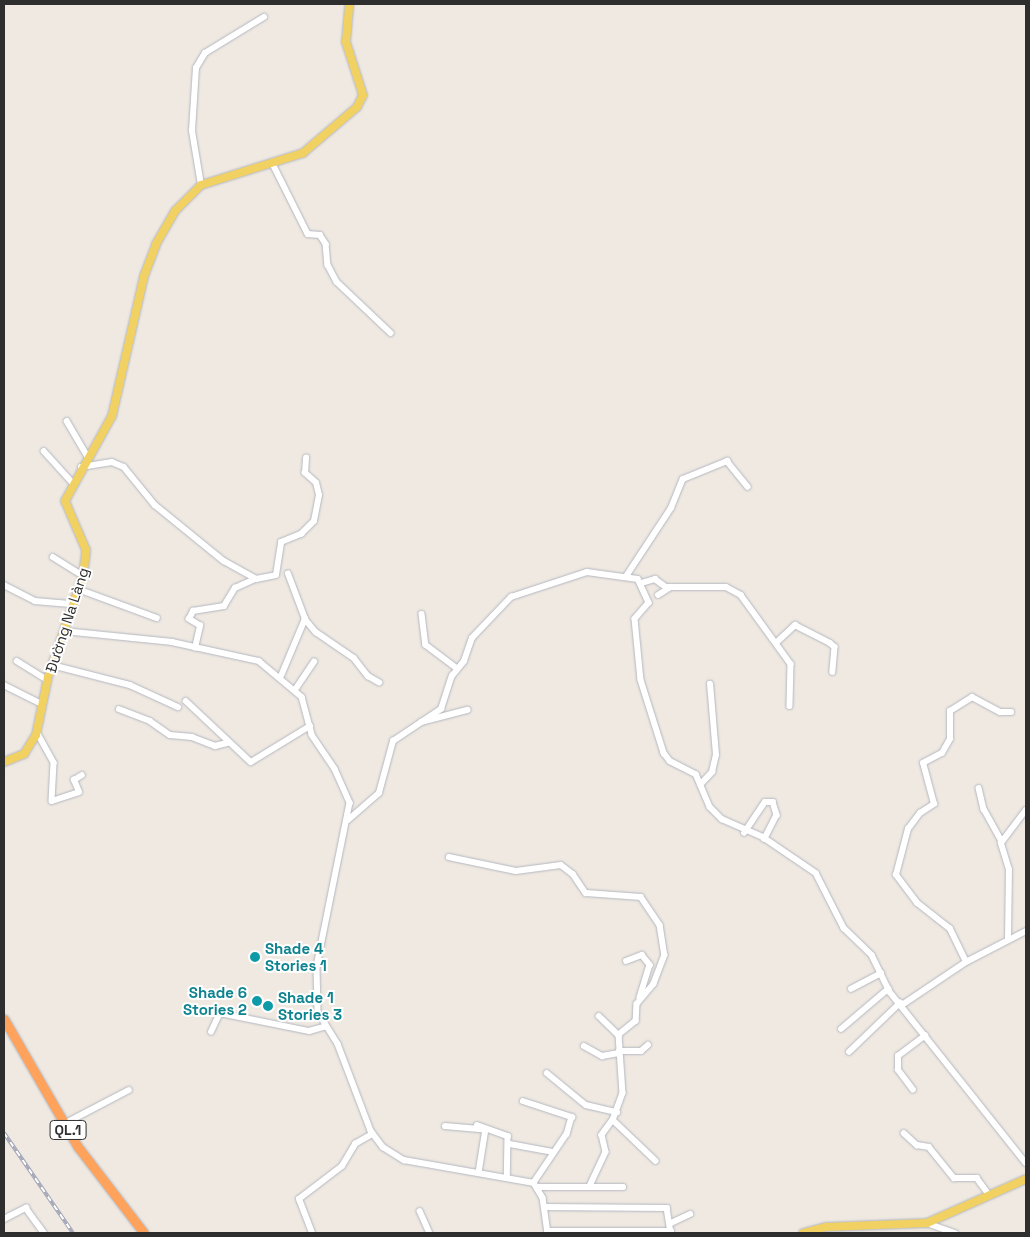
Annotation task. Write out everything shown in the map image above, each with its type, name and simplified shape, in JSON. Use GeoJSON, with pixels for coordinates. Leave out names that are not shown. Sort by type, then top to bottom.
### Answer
{"type":"FeatureCollection","features":[{"type":"Feature","properties":{"kind":"highway","name":"QL.1"},"geometry":{"type":"LineString","coordinates":[[4,1019],[64,1124],[144,1233]]}},
{"type":"Feature","properties":{"kind":"main road"},"geometry":{"type":"LineString","coordinates":[[201,185],[273,164],[312,148],[361,101],[360,79],[346,42],[349,4]]}},
{"type":"Feature","properties":{"kind":"main road","name":"Đường Na Làng"},"geometry":{"type":"LineString","coordinates":[[4,762],[24,754],[37,732],[40,703],[83,576],[85,546],[65,504],[81,467],[112,416],[144,276],[156,244],[176,210],[201,185]]}},
{"type":"Feature","properties":{"kind":"main road"},"geometry":{"type":"LineString","coordinates":[[803,1233],[826,1227],[926,1223],[1026,1179]]}},
{"type":"Feature","properties":{"kind":"street"},"geometry":{"type":"LineString","coordinates":[[201,185],[191,120],[196,68],[205,53],[264,17]]}},
{"type":"Feature","properties":{"kind":"street"},"geometry":{"type":"LineString","coordinates":[[273,164],[308,234],[320,235],[326,244],[328,264],[337,282],[390,333]]}},
{"type":"Feature","properties":{"kind":"street"},"geometry":{"type":"LineString","coordinates":[[67,421],[88,457]]}},
{"type":"Feature","properties":{"kind":"street"},"geometry":{"type":"LineString","coordinates":[[44,451],[73,483]]}},
{"type":"Feature","properties":{"kind":"street"},"geometry":{"type":"LineString","coordinates":[[195,648],[200,626],[189,619],[193,611],[224,606],[235,588],[255,579],[276,575],[281,542],[301,534],[314,521],[319,495],[316,483],[305,473],[306,458]]}},
{"type":"Feature","properties":{"kind":"street"},"geometry":{"type":"LineString","coordinates":[[627,575],[671,508],[683,479],[727,461],[748,487]]}},
{"type":"Feature","properties":{"kind":"street"},"geometry":{"type":"LineString","coordinates":[[81,467],[112,462],[124,467],[155,505],[224,561],[255,579]]}},
{"type":"Feature","properties":{"kind":"street"},"geometry":{"type":"LineString","coordinates":[[53,557],[83,576]]}},
{"type":"Feature","properties":{"kind":"street"},"geometry":{"type":"LineString","coordinates":[[348,820],[379,793],[393,741],[419,721],[442,709],[457,668],[472,638],[519,592],[587,572],[610,578],[627,575],[642,583],[649,603],[638,613],[635,627],[646,703],[664,753],[670,761],[696,774],[714,811],[744,832],[765,839],[816,873],[844,928],[864,944],[888,989],[1026,1163]]}},
{"type":"Feature","properties":{"kind":"street"},"geometry":{"type":"LineString","coordinates":[[288,574],[306,619],[316,632],[354,658],[368,676],[380,682]]}},
{"type":"Feature","properties":{"kind":"street"},"geometry":{"type":"LineString","coordinates":[[642,583],[655,579],[670,587],[732,589],[777,642],[791,664],[790,706]]}},
{"type":"Feature","properties":{"kind":"street"},"geometry":{"type":"LineString","coordinates":[[4,585],[35,601],[73,604]]}},
{"type":"Feature","properties":{"kind":"street"},"geometry":{"type":"LineString","coordinates":[[658,595],[670,587]]}},
{"type":"Feature","properties":{"kind":"street"},"geometry":{"type":"LineString","coordinates":[[78,589],[157,618]]}},
{"type":"Feature","properties":{"kind":"street"},"geometry":{"type":"LineString","coordinates":[[422,614],[426,645],[457,668]]}},
{"type":"Feature","properties":{"kind":"street"},"geometry":{"type":"LineString","coordinates":[[281,676],[306,619]]}},
{"type":"Feature","properties":{"kind":"street"},"geometry":{"type":"LineString","coordinates":[[777,642],[795,625],[830,643],[836,652],[833,672]]}},
{"type":"Feature","properties":{"kind":"street"},"geometry":{"type":"LineString","coordinates":[[64,631],[195,648],[259,661],[281,676],[302,697],[310,726],[344,788],[348,820],[316,971],[318,1012],[324,1027],[338,1044],[372,1134],[383,1147],[404,1160],[507,1175],[536,1185],[623,1187]]}},
{"type":"Feature","properties":{"kind":"street"},"geometry":{"type":"LineString","coordinates":[[16,661],[47,680]]}},
{"type":"Feature","properties":{"kind":"street"},"geometry":{"type":"LineString","coordinates":[[295,690],[314,662]]}},
{"type":"Feature","properties":{"kind":"street"},"geometry":{"type":"LineString","coordinates":[[52,665],[130,686],[178,707]]}},
{"type":"Feature","properties":{"kind":"street"},"geometry":{"type":"LineString","coordinates":[[700,785],[712,772],[716,756],[710,684]]}},
{"type":"Feature","properties":{"kind":"street"},"geometry":{"type":"LineString","coordinates":[[4,685],[40,703]]}},
{"type":"Feature","properties":{"kind":"street"},"geometry":{"type":"LineString","coordinates":[[966,962],[950,929],[917,902],[896,876],[908,829],[920,813],[934,804],[923,763],[942,753],[950,740],[950,710],[972,697],[1000,712],[1011,712]]}},
{"type":"Feature","properties":{"kind":"street"},"geometry":{"type":"LineString","coordinates":[[186,700],[227,743],[256,761],[310,726]]}},
{"type":"Feature","properties":{"kind":"street"},"geometry":{"type":"LineString","coordinates":[[119,709],[150,721],[170,735],[192,737],[215,746],[227,743]]}},
{"type":"Feature","properties":{"kind":"street"},"geometry":{"type":"LineString","coordinates":[[419,721],[467,710]]}},
{"type":"Feature","properties":{"kind":"street"},"geometry":{"type":"LineString","coordinates":[[37,732],[54,763],[52,801],[79,792],[74,780],[82,775]]}},
{"type":"Feature","properties":{"kind":"street"},"geometry":{"type":"LineString","coordinates":[[980,788],[984,809],[1002,841],[1002,854],[1009,870],[1008,939]]}},
{"type":"Feature","properties":{"kind":"street"},"geometry":{"type":"LineString","coordinates":[[744,832],[766,802],[774,802],[777,815],[765,839]]}},
{"type":"Feature","properties":{"kind":"street"},"geometry":{"type":"LineString","coordinates":[[1002,841],[1026,810]]}},
{"type":"Feature","properties":{"kind":"street"},"geometry":{"type":"LineString","coordinates":[[449,857],[516,871],[561,866],[573,874],[586,893],[641,897],[660,925],[666,950],[658,978],[640,999]]}},
{"type":"Feature","properties":{"kind":"street"},"geometry":{"type":"LineString","coordinates":[[850,1052],[901,1004],[966,962],[1026,931]]}},
{"type":"Feature","properties":{"kind":"street"},"geometry":{"type":"LineString","coordinates":[[619,1035],[636,1021],[650,965],[642,955],[626,961]]}},
{"type":"Feature","properties":{"kind":"street"},"geometry":{"type":"LineString","coordinates":[[851,989],[881,973]]}},
{"type":"Feature","properties":{"kind":"street"},"geometry":{"type":"LineString","coordinates":[[841,1029],[888,989]]}},
{"type":"Feature","properties":{"kind":"street"},"geometry":{"type":"LineString","coordinates":[[211,1032],[220,1013],[309,1031],[324,1027]]}},
{"type":"Feature","properties":{"kind":"street"},"geometry":{"type":"LineString","coordinates":[[590,1187],[606,1152],[602,1135],[617,1112],[623,1092],[619,1035],[599,1016]]}},
{"type":"Feature","properties":{"kind":"street"},"geometry":{"type":"LineString","coordinates":[[913,1090],[898,1070],[898,1056],[925,1036]]}},
{"type":"Feature","properties":{"kind":"street"},"geometry":{"type":"LineString","coordinates":[[584,1046],[602,1056],[619,1052],[641,1051],[648,1044]]}},
{"type":"Feature","properties":{"kind":"street"},"geometry":{"type":"LineString","coordinates":[[547,1073],[586,1105],[617,1112]]}},
{"type":"Feature","properties":{"kind":"street"},"geometry":{"type":"LineString","coordinates":[[64,1124],[129,1090]]}},
{"type":"Feature","properties":{"kind":"street"},"geometry":{"type":"LineString","coordinates":[[523,1101],[572,1117],[567,1134],[553,1152],[536,1185]]}},
{"type":"Feature","properties":{"kind":"street"},"geometry":{"type":"LineString","coordinates":[[613,1120],[656,1161]]}},
{"type":"Feature","properties":{"kind":"street"},"geometry":{"type":"LineString","coordinates":[[445,1126],[482,1128],[506,1134],[510,1144],[507,1175]]}},
{"type":"Feature","properties":{"kind":"street"},"geometry":{"type":"LineString","coordinates":[[479,1170],[482,1128]]}},
{"type":"Feature","properties":{"kind":"street"},"geometry":{"type":"LineString","coordinates":[[904,1133],[929,1147],[954,1178],[977,1178],[990,1196]]}},
{"type":"Feature","properties":{"kind":"street"},"geometry":{"type":"LineString","coordinates":[[312,1233],[299,1199],[342,1166],[355,1144],[372,1134]]}},
{"type":"Feature","properties":{"kind":"street"},"geometry":{"type":"LineString","coordinates":[[510,1144],[553,1152]]}},
{"type":"Feature","properties":{"kind":"street"},"geometry":{"type":"LineString","coordinates":[[536,1185],[546,1207],[548,1232],[671,1232],[669,1211],[663,1207],[546,1207]]}},
{"type":"Feature","properties":{"kind":"street"},"geometry":{"type":"LineString","coordinates":[[4,1219],[26,1208],[44,1233]]}},
{"type":"Feature","properties":{"kind":"street"},"geometry":{"type":"LineString","coordinates":[[420,1211],[430,1233]]}},
{"type":"Feature","properties":{"kind":"street"},"geometry":{"type":"LineString","coordinates":[[671,1223],[690,1214]]}},
{"type":"Feature","properties":{"kind":"street"},"geometry":{"type":"LineString","coordinates":[[926,1223],[955,1233]]}},
{"type":"Feature","properties":{"kind":"railway"},"geometry":{"type":"LineString","coordinates":[[4,1133],[73,1233]]}},
{"type":"Feature","properties":{"kind":"place","name":"Shade 4 Stories 1"},"geometry":{"type":"Point","coordinates":[255,957]}},
{"type":"Feature","properties":{"kind":"place","name":"Shade 6 Stories 2"},"geometry":{"type":"Point","coordinates":[257,1001]}},
{"type":"Feature","properties":{"kind":"place","name":"Shade 1 Stories 3"},"geometry":{"type":"Point","coordinates":[268,1006]}}]}
